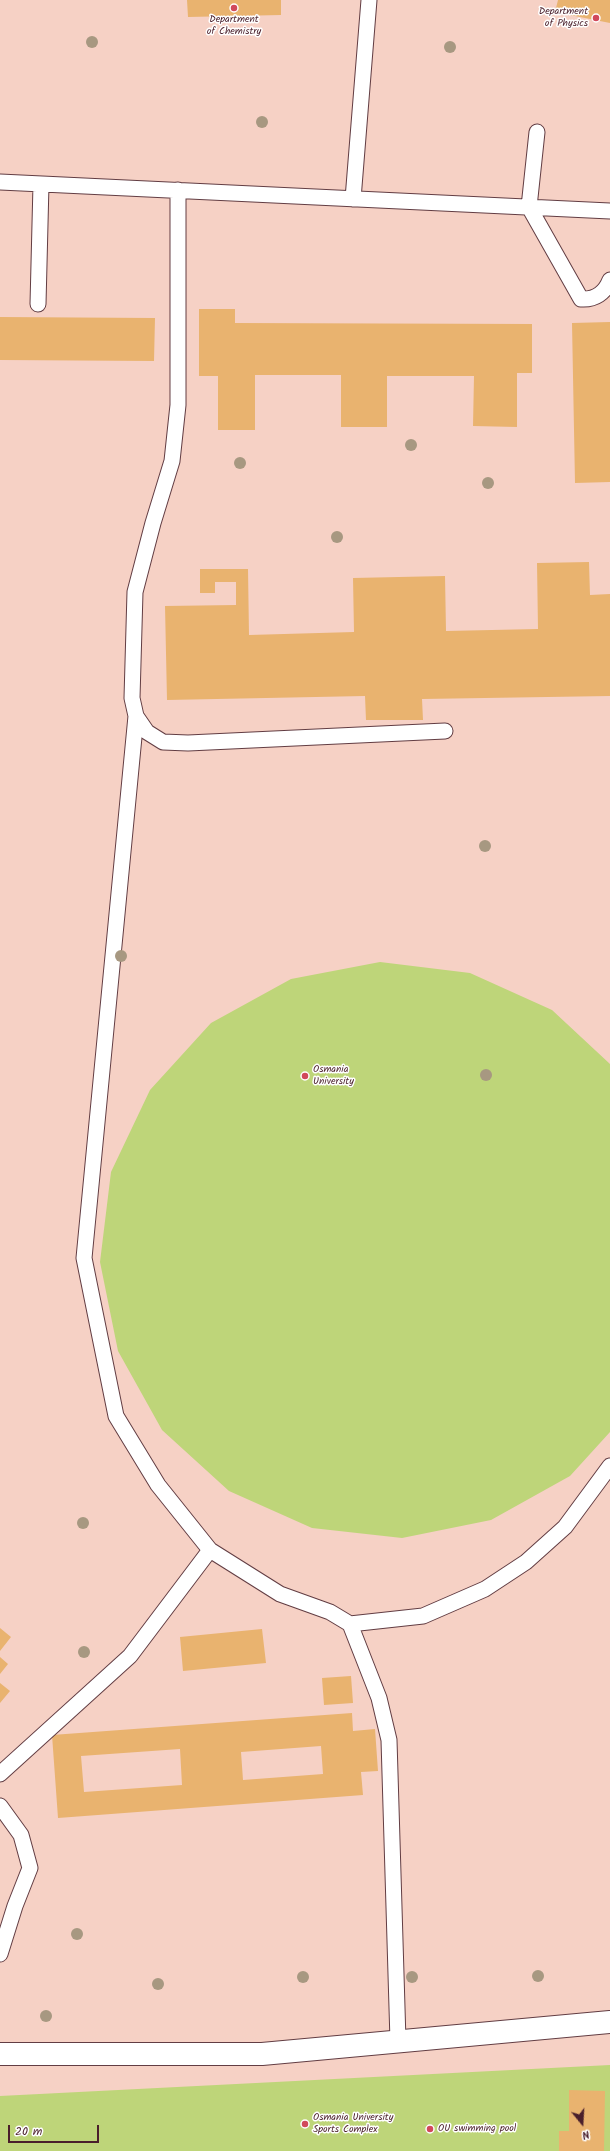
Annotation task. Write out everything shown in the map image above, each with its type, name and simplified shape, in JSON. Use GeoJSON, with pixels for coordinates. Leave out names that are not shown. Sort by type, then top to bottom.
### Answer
{"type":"FeatureCollection","features":[{"type":"Feature","properties":{"kind":"street"},"geometry":{"type":"LineString","coordinates":[[0,2054],[262,2054],[610,2022]]}},
{"type":"Feature","properties":{"kind":"lane"},"geometry":{"type":"LineString","coordinates":[[353,198],[369,0]]}},
{"type":"Feature","properties":{"kind":"lane"},"geometry":{"type":"LineString","coordinates":[[537,132],[529,207],[581,299],[590,300],[597,298],[608,286],[610,280]]}},
{"type":"Feature","properties":{"kind":"lane"},"geometry":{"type":"LineString","coordinates":[[0,182],[610,211]]}},
{"type":"Feature","properties":{"kind":"lane"},"geometry":{"type":"LineString","coordinates":[[38,304],[41,184]]}},
{"type":"Feature","properties":{"kind":"lane"},"geometry":{"type":"LineString","coordinates":[[178,190],[178,405],[172,461],[153,523],[135,592],[132,691],[136,716],[84,1258],[116,1416],[158,1485],[210,1550],[280,1594],[330,1612],[350,1624],[423,1616],[485,1589],[526,1562],[565,1527],[610,1466]]}},
{"type":"Feature","properties":{"kind":"lane"},"geometry":{"type":"LineString","coordinates":[[136,716],[148,732],[163,742],[188,743],[445,731]]}},
{"type":"Feature","properties":{"kind":"lane"},"geometry":{"type":"LineString","coordinates":[[0,1774],[130,1656],[210,1550]]}},
{"type":"Feature","properties":{"kind":"lane"},"geometry":{"type":"LineString","coordinates":[[350,1624],[379,1698],[389,1740],[398,2041]]}},
{"type":"Feature","properties":{"kind":"lane"},"geometry":{"type":"LineString","coordinates":[[0,1806],[21,1836],[30,1868],[15,1906],[0,1954]]}},
{"type":"Feature","properties":{"kind":"shaded area","name":"Osmania University"},"geometry":{"type":"Polygon","coordinates":[[[0,0],[610,0],[610,2151],[0,2151],[0,0]]]}},
{"type":"Feature","properties":{"kind":"green space"},"geometry":{"type":"Polygon","coordinates":[[[380,962],[470,973],[552,1010],[610,1064],[610,1432],[570,1476],[491,1520],[402,1538],[312,1528],[229,1491],[162,1430],[118,1351],[100,1262],[111,1172],[150,1090],[211,1023],[291,979],[380,962]]]}},
{"type":"Feature","properties":{"kind":"green space","name":"Osmania University Sports Complex"},"geometry":{"type":"Polygon","coordinates":[[[610,2065],[610,2151],[0,2151],[0,2096],[610,2065]]]}},
{"type":"Feature","properties":{"kind":"building","name":"Department of Chemistry"},"geometry":{"type":"Polygon","coordinates":[[[187,0],[281,0],[281,15],[188,17],[187,0]]]}},
{"type":"Feature","properties":{"kind":"building","name":"Department of Physics"},"geometry":{"type":"Polygon","coordinates":[[[558,0],[610,0],[610,23],[555,12],[558,0]]]}},
{"type":"Feature","properties":{"kind":"building"},"geometry":{"type":"Polygon","coordinates":[[[199,309],[235,309],[235,323],[532,324],[532,373],[517,373],[517,427],[473,426],[474,376],[387,376],[387,427],[341,427],[341,375],[255,375],[255,430],[218,430],[218,376],[199,376],[199,309]]]}},
{"type":"Feature","properties":{"kind":"building"},"geometry":{"type":"Polygon","coordinates":[[[0,317],[155,318],[154,361],[0,360],[0,317]]]}},
{"type":"Feature","properties":{"kind":"building"},"geometry":{"type":"Polygon","coordinates":[[[610,322],[610,482],[575,483],[572,323],[610,322]]]}},
{"type":"Feature","properties":{"kind":"building"},"geometry":{"type":"Polygon","coordinates":[[[589,562],[590,595],[610,594],[610,696],[422,699],[423,720],[366,720],[365,696],[167,700],[165,606],[236,605],[236,582],[215,582],[215,593],[200,593],[200,569],[248,569],[249,635],[354,632],[353,578],[445,576],[446,631],[538,629],[537,563],[589,562]]]}},
{"type":"Feature","properties":{"kind":"building"},"geometry":{"type":"Polygon","coordinates":[[[0,1628],[11,1637],[0,1651],[0,1628]]]}},
{"type":"Feature","properties":{"kind":"building"},"geometry":{"type":"Polygon","coordinates":[[[262,1629],[266,1663],[183,1671],[180,1637],[262,1629]]]}},
{"type":"Feature","properties":{"kind":"building"},"geometry":{"type":"Polygon","coordinates":[[[0,1657],[8,1664],[0,1674],[0,1657]]]}},
{"type":"Feature","properties":{"kind":"building"},"geometry":{"type":"Polygon","coordinates":[[[351,1676],[353,1703],[324,1705],[322,1678],[351,1676]]]}},
{"type":"Feature","properties":{"kind":"building"},"geometry":{"type":"Polygon","coordinates":[[[0,1683],[10,1691],[0,1703],[0,1683]]]}},
{"type":"Feature","properties":{"kind":"building"},"geometry":{"type":"Polygon","coordinates":[[[352,1713],[353,1731],[375,1729],[378,1771],[361,1772],[363,1795],[58,1818],[52,1735],[352,1713]],[[321,1746],[241,1752],[243,1780],[323,1774],[321,1746]],[[180,1749],[81,1756],[84,1792],[182,1785],[180,1749]]]}},
{"type":"Feature","properties":{"kind":"building"},"geometry":{"type":"Polygon","coordinates":[[[569,2090],[605,2091],[604,2151],[559,2151],[559,2131],[569,2131],[569,2090]]]}},
{"type":"Feature","properties":{"kind":"place","name":"Department of Chemistry"},"geometry":{"type":"Point","coordinates":[234,8]}},
{"type":"Feature","properties":{"kind":"place","name":"Department of Physics"},"geometry":{"type":"Point","coordinates":[596,18]}},
{"type":"Feature","properties":{"kind":"place","name":"Osmania University"},"geometry":{"type":"Point","coordinates":[305,1076]}},
{"type":"Feature","properties":{"kind":"place","name":"Osmania University Sports Complex"},"geometry":{"type":"Point","coordinates":[305,2124]}},
{"type":"Feature","properties":{"kind":"place","name":"OU swimming pool"},"geometry":{"type":"Point","coordinates":[430,2129]}}]}
